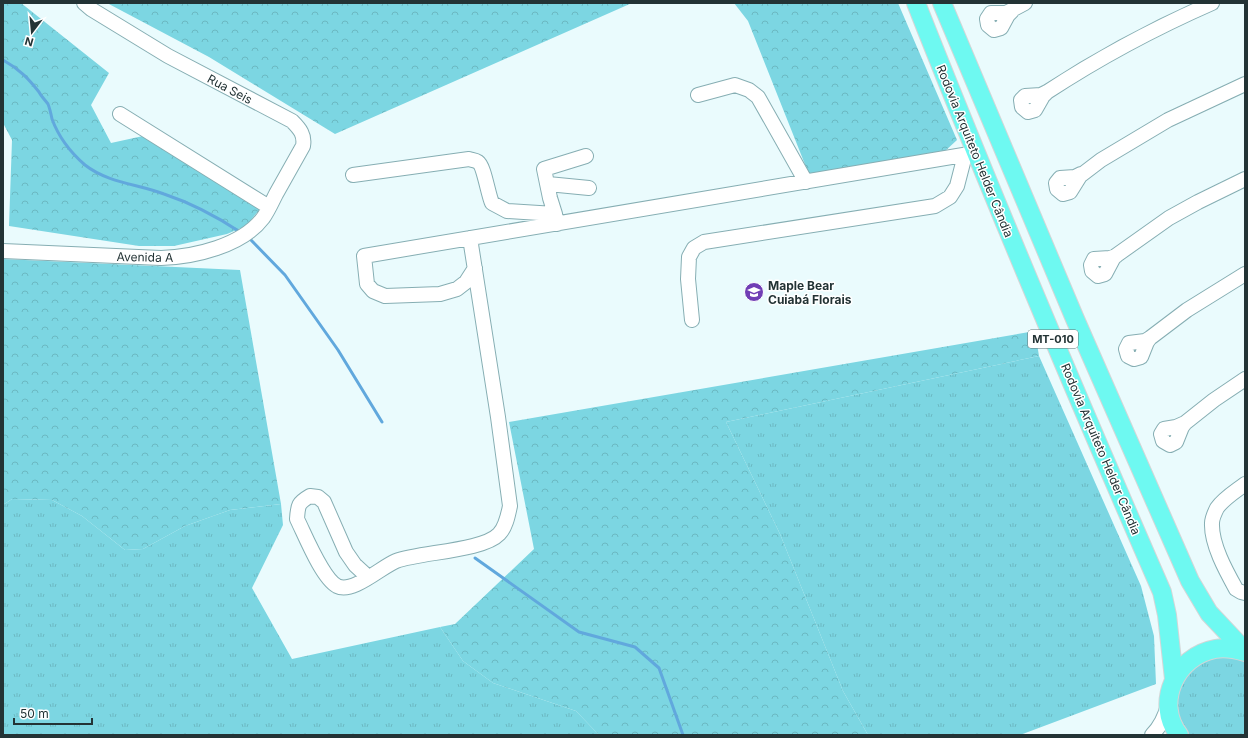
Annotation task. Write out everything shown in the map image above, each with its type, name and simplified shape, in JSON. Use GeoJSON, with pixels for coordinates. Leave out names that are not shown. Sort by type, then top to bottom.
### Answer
{"type":"FeatureCollection","features":[{"type":"Feature","properties":{"kind":"main road","name":"Rodovia Arquiteto Helder Cândia"},"geometry":{"type":"LineString","coordinates":[[916,3],[970,154],[1052,336],[1162,592],[1167,615],[1174,679]]}},
{"type":"Feature","properties":{"kind":"main road","name":"MT-010"},"geometry":{"type":"LineString","coordinates":[[942,3],[1075,319],[1190,581],[1210,613],[1245,651]]}},
{"type":"Feature","properties":{"kind":"main road"},"geometry":{"type":"LineString","coordinates":[[1174,679],[1186,663],[1204,652],[1225,648],[1245,651]]}},
{"type":"Feature","properties":{"kind":"main road","name":"MT-010"},"geometry":{"type":"LineString","coordinates":[[1174,679],[1169,692],[1168,705],[1172,724],[1179,735]]}},
{"type":"Feature","properties":{"kind":"street","name":"Rua Seis"},"geometry":{"type":"LineString","coordinates":[[84,3],[91,9],[168,56],[292,122],[299,128],[303,135],[303,146],[269,207]]}},
{"type":"Feature","properties":{"kind":"street"},"geometry":{"type":"LineString","coordinates":[[1012,10],[1025,3]]}},
{"type":"Feature","properties":{"kind":"street"},"geometry":{"type":"LineString","coordinates":[[1047,92],[1111,52],[1212,3]]}},
{"type":"Feature","properties":{"kind":"street"},"geometry":{"type":"LineString","coordinates":[[1081,174],[1134,139],[1202,103],[1245,84]]}},
{"type":"Feature","properties":{"kind":"street"},"geometry":{"type":"LineString","coordinates":[[698,95],[735,85],[749,90],[758,97],[806,182]]}},
{"type":"Feature","properties":{"kind":"street"},"geometry":{"type":"LineString","coordinates":[[120,114],[269,207]]}},
{"type":"Feature","properties":{"kind":"street"},"geometry":{"type":"LineString","coordinates":[[475,268],[466,282],[457,289],[440,294],[384,296],[373,291],[367,284],[364,256],[470,238],[556,219],[806,182],[970,154]]}},
{"type":"Feature","properties":{"kind":"street"},"geometry":{"type":"LineString","coordinates":[[692,320],[688,279],[689,257],[694,248],[704,242],[935,206],[950,197],[957,186],[970,154]]}},
{"type":"Feature","properties":{"kind":"street"},"geometry":{"type":"LineString","coordinates":[[556,219],[544,169],[586,156]]}},
{"type":"Feature","properties":{"kind":"street"},"geometry":{"type":"LineString","coordinates":[[353,175],[469,159],[479,162],[483,169],[488,194],[492,203],[507,211],[556,219]]}},
{"type":"Feature","properties":{"kind":"street"},"geometry":{"type":"LineString","coordinates":[[1116,256],[1169,218],[1245,179]]}},
{"type":"Feature","properties":{"kind":"street"},"geometry":{"type":"LineString","coordinates":[[548,184],[589,188]]}},
{"type":"Feature","properties":{"kind":"street","name":"Avenida A"},"geometry":{"type":"LineString","coordinates":[[3,251],[138,257],[178,257],[211,250],[241,236],[254,228],[264,218],[269,207]]}},
{"type":"Feature","properties":{"kind":"street"},"geometry":{"type":"LineString","coordinates":[[368,577],[346,552],[324,502],[318,497],[310,496],[300,502],[297,518],[326,577],[337,586],[347,588],[368,577],[396,561],[472,546],[489,540],[499,534],[507,520],[510,506],[498,417],[470,238]]}},
{"type":"Feature","properties":{"kind":"street"},"geometry":{"type":"LineString","coordinates":[[1150,338],[1187,310],[1245,274]]}},
{"type":"Feature","properties":{"kind":"street"},"geometry":{"type":"LineString","coordinates":[[1185,423],[1214,400],[1245,379]]}},
{"type":"Feature","properties":{"kind":"street"},"geometry":{"type":"LineString","coordinates":[[1245,484],[1222,502],[1215,512],[1212,522],[1215,542],[1222,560],[1236,589],[1245,593]]}},
{"type":"Feature","properties":{"kind":"street"},"geometry":{"type":"LineString","coordinates":[[1152,735],[1159,728],[1164,719],[1168,705]]}},
{"type":"Feature","properties":{"kind":"green space"},"geometry":{"type":"Polygon","coordinates":[[[3,3],[21,3],[109,73],[91,105],[111,143],[143,136],[260,209],[246,226],[227,234],[174,246],[139,246],[9,226],[12,140],[3,123],[3,3]]]}},
{"type":"Feature","properties":{"kind":"green space"},"geometry":{"type":"Polygon","coordinates":[[[107,3],[632,3],[335,134],[209,57],[107,3]]]}},
{"type":"Feature","properties":{"kind":"green space"},"geometry":{"type":"Polygon","coordinates":[[[734,3],[898,3],[957,140],[944,152],[813,175],[808,172],[748,21],[734,3]]]}},
{"type":"Feature","properties":{"kind":"green space"},"geometry":{"type":"Polygon","coordinates":[[[3,259],[240,270],[281,504],[230,510],[185,526],[143,549],[125,550],[82,516],[52,500],[12,499],[3,505],[3,259]]]}},
{"type":"Feature","properties":{"kind":"green space"},"geometry":{"type":"Polygon","coordinates":[[[1035,331],[1039,356],[726,422],[780,534],[843,691],[868,735],[599,735],[576,711],[493,683],[463,661],[440,627],[455,624],[534,549],[509,422],[1035,331]]]}},
{"type":"Feature","properties":{"kind":"green space"},"geometry":{"type":"Polygon","coordinates":[[[1039,356],[1141,586],[1154,636],[1156,684],[1020,735],[868,735],[843,691],[780,534],[726,422],[1039,356]]]}},
{"type":"Feature","properties":{"kind":"green space"},"geometry":{"type":"Polygon","coordinates":[[[12,499],[52,500],[82,516],[125,550],[143,549],[185,526],[230,510],[281,504],[283,525],[252,588],[292,659],[440,627],[463,661],[493,683],[576,711],[599,735],[3,735],[3,505],[12,499]]]}},
{"type":"Feature","properties":{"kind":"green space"},"geometry":{"type":"Polygon","coordinates":[[[1222,656],[1236,658],[1245,662],[1245,735],[1188,735],[1184,730],[1177,714],[1178,687],[1195,665],[1222,656]]]}},
{"type":"Feature","properties":{"kind":"waterway"},"geometry":{"type":"LineString","coordinates":[[3,60],[23,74],[39,92],[48,104],[52,119],[62,138],[74,155],[85,165],[103,176],[184,201],[213,215],[240,232]]}},
{"type":"Feature","properties":{"kind":"waterway"},"geometry":{"type":"LineString","coordinates":[[248,237],[285,275],[338,350],[382,422]]}},
{"type":"Feature","properties":{"kind":"waterway"},"geometry":{"type":"LineString","coordinates":[[475,558],[579,632],[635,647],[659,668],[683,735]]}},
{"type":"Feature","properties":{"kind":"place","name":"Maple Bear Cuiabá Florais"},"geometry":{"type":"Point","coordinates":[754,292]}}]}
